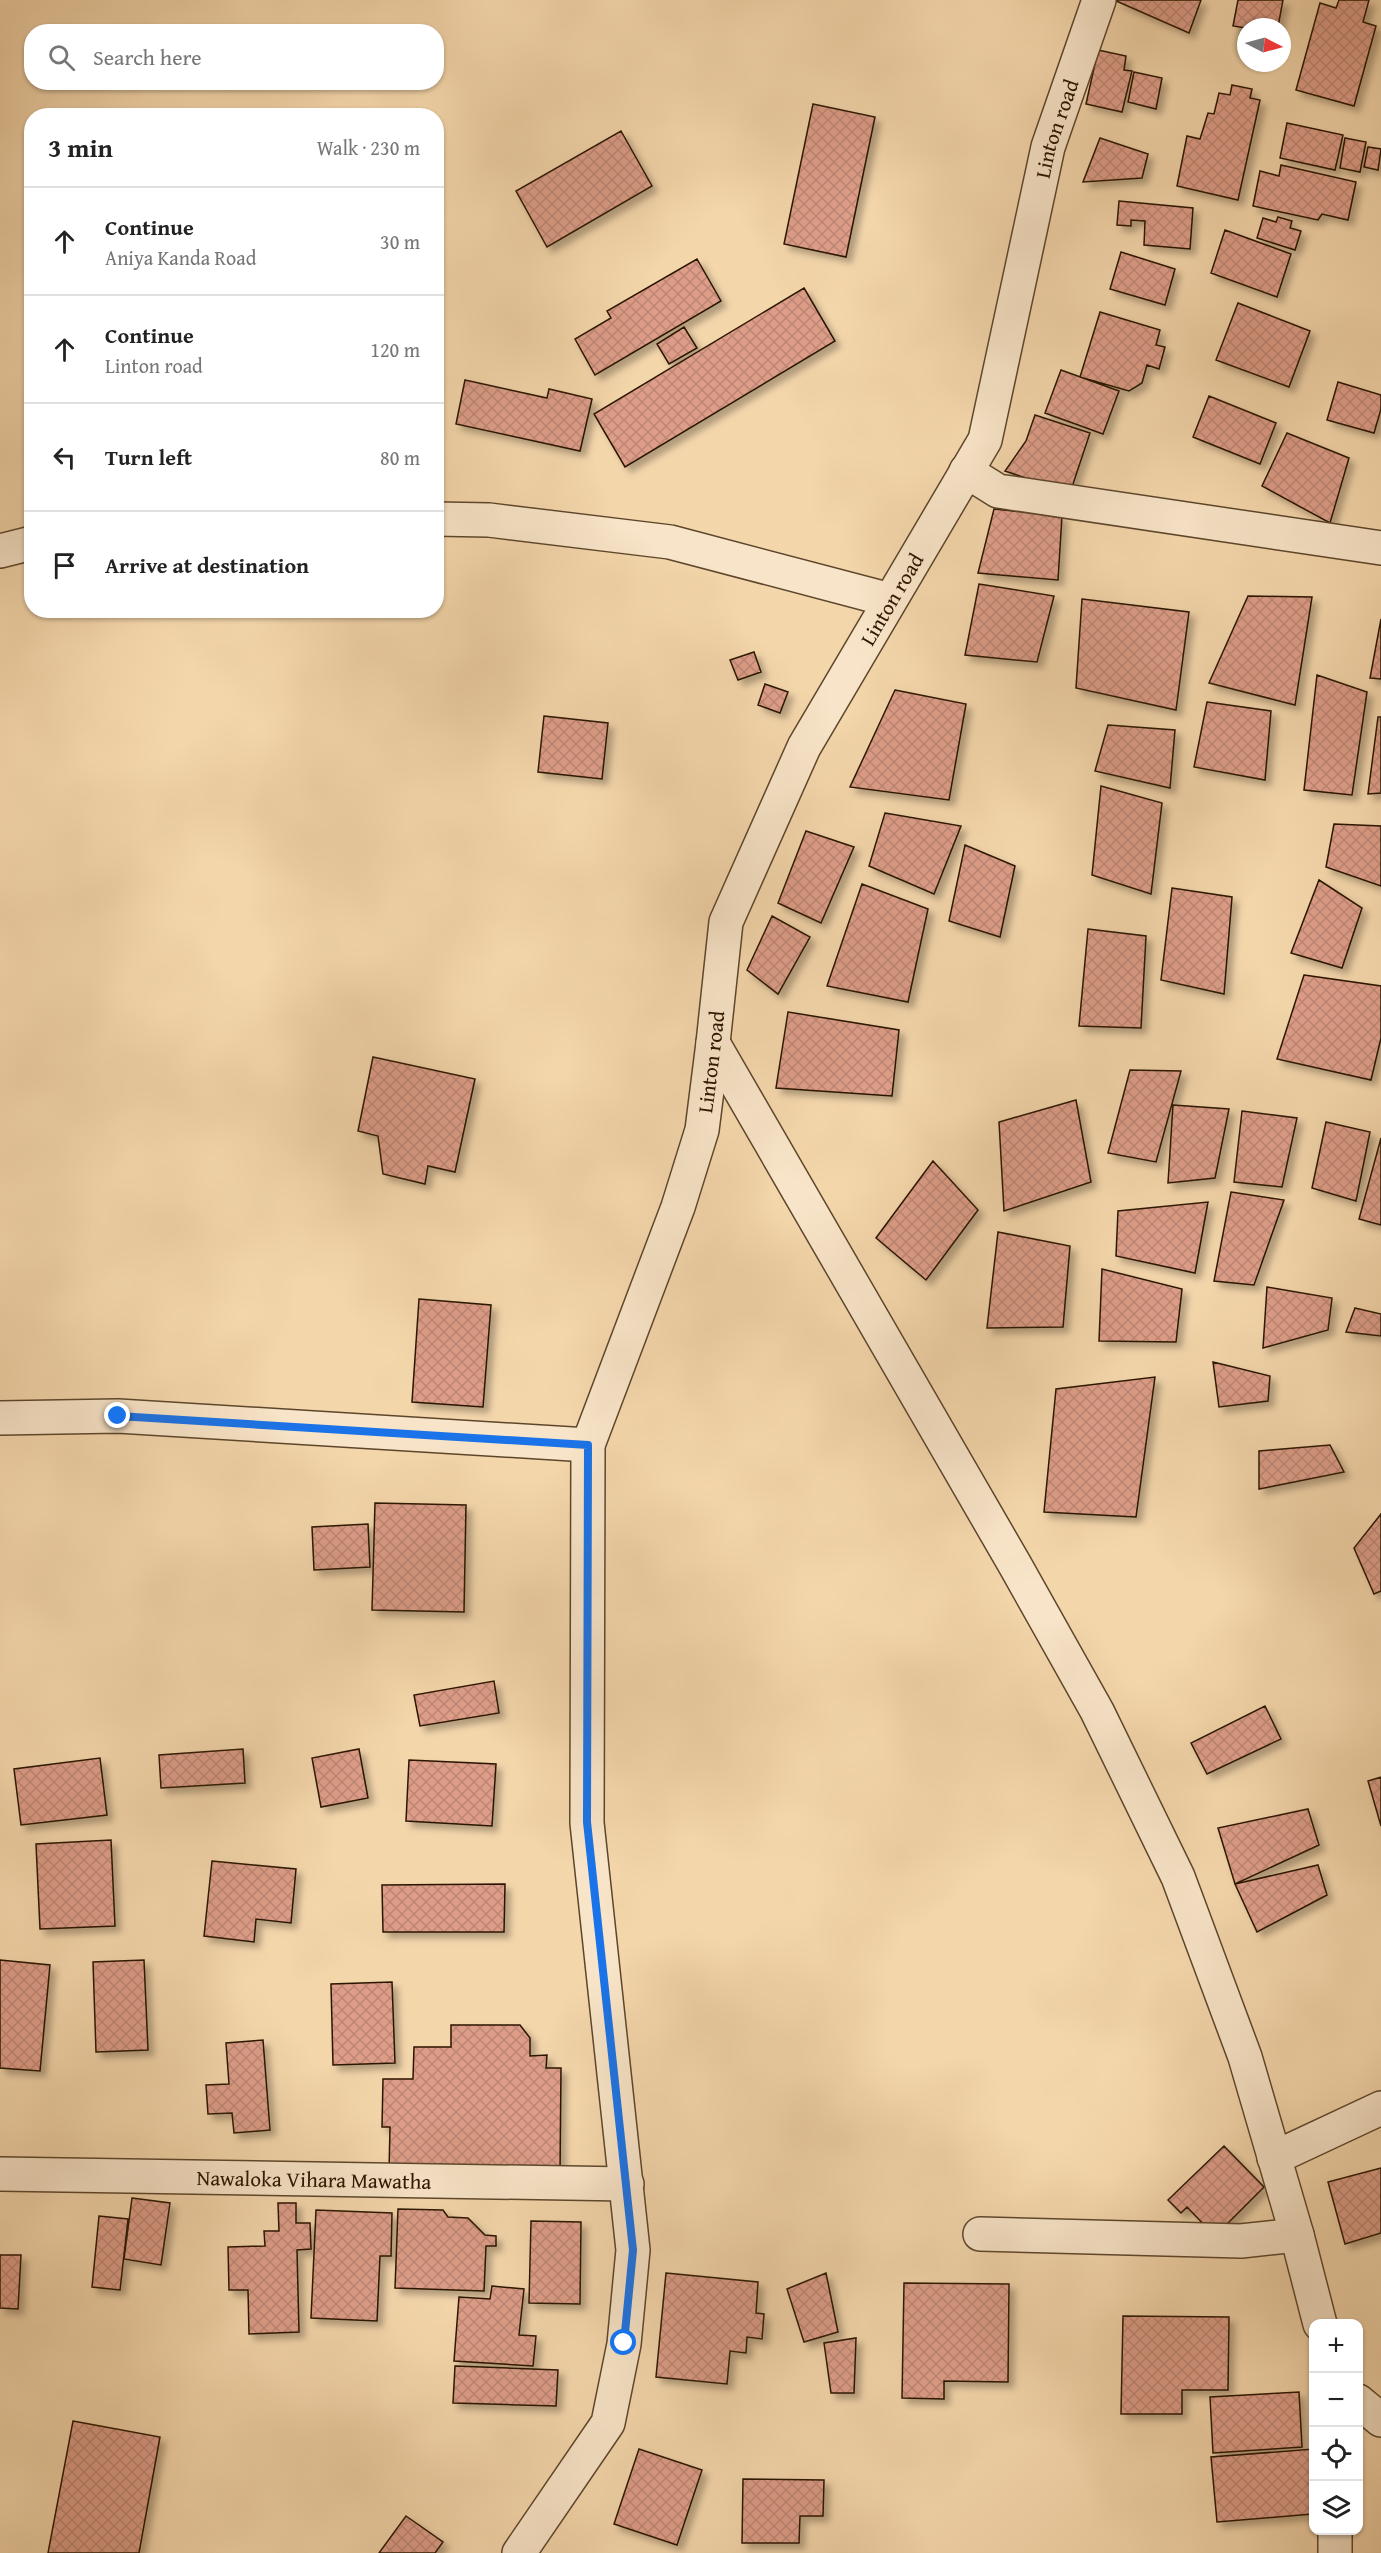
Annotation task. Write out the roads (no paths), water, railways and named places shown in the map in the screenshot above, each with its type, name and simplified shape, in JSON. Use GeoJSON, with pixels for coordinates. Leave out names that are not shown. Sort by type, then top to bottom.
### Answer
{"type":"FeatureCollection","features":[{"type":"Feature","properties":{"kind":"street","name":"Linton road"},"geometry":{"type":"LineString","coordinates":[[519,2553],[608,2423],[624,2343],[633,2250],[587,1822],[588,1445],[678,1207],[702,1130],[714,1043],[726,922],[804,747],[985,440],[1048,147],[1099,0]]}},
{"type":"Feature","properties":{"kind":"street"},"geometry":{"type":"LineString","coordinates":[[966,471],[998,491],[1381,548]]}},
{"type":"Feature","properties":{"kind":"street"},"geometry":{"type":"LineString","coordinates":[[444,519],[489,520],[670,542],[890,600]]}},
{"type":"Feature","properties":{"kind":"street"},"geometry":{"type":"LineString","coordinates":[[0,551],[24,545]]}},
{"type":"Feature","properties":{"kind":"street"},"geometry":{"type":"LineString","coordinates":[[714,1043],[1097,1711],[1178,1877],[1245,2057],[1297,2235],[1319,2319]]}},
{"type":"Feature","properties":{"kind":"street"},"geometry":{"type":"LineString","coordinates":[[0,1418],[118,1416],[588,1445]]}},
{"type":"Feature","properties":{"kind":"street"},"geometry":{"type":"LineString","coordinates":[[1274,2158],[1381,2108]]}},
{"type":"Feature","properties":{"kind":"street","name":"Nawaloka Vihara Mawatha"},"geometry":{"type":"LineString","coordinates":[[0,2174],[627,2184]]}},
{"type":"Feature","properties":{"kind":"street"},"geometry":{"type":"LineString","coordinates":[[981,2234],[1241,2241],[1297,2235]]}},
{"type":"Feature","properties":{"kind":"street"},"geometry":{"type":"LineString","coordinates":[[1363,2404],[1381,2420]]}},
{"type":"Feature","properties":{"kind":"street"},"geometry":{"type":"LineString","coordinates":[[1335,2535],[1335,2553]]}}]}
